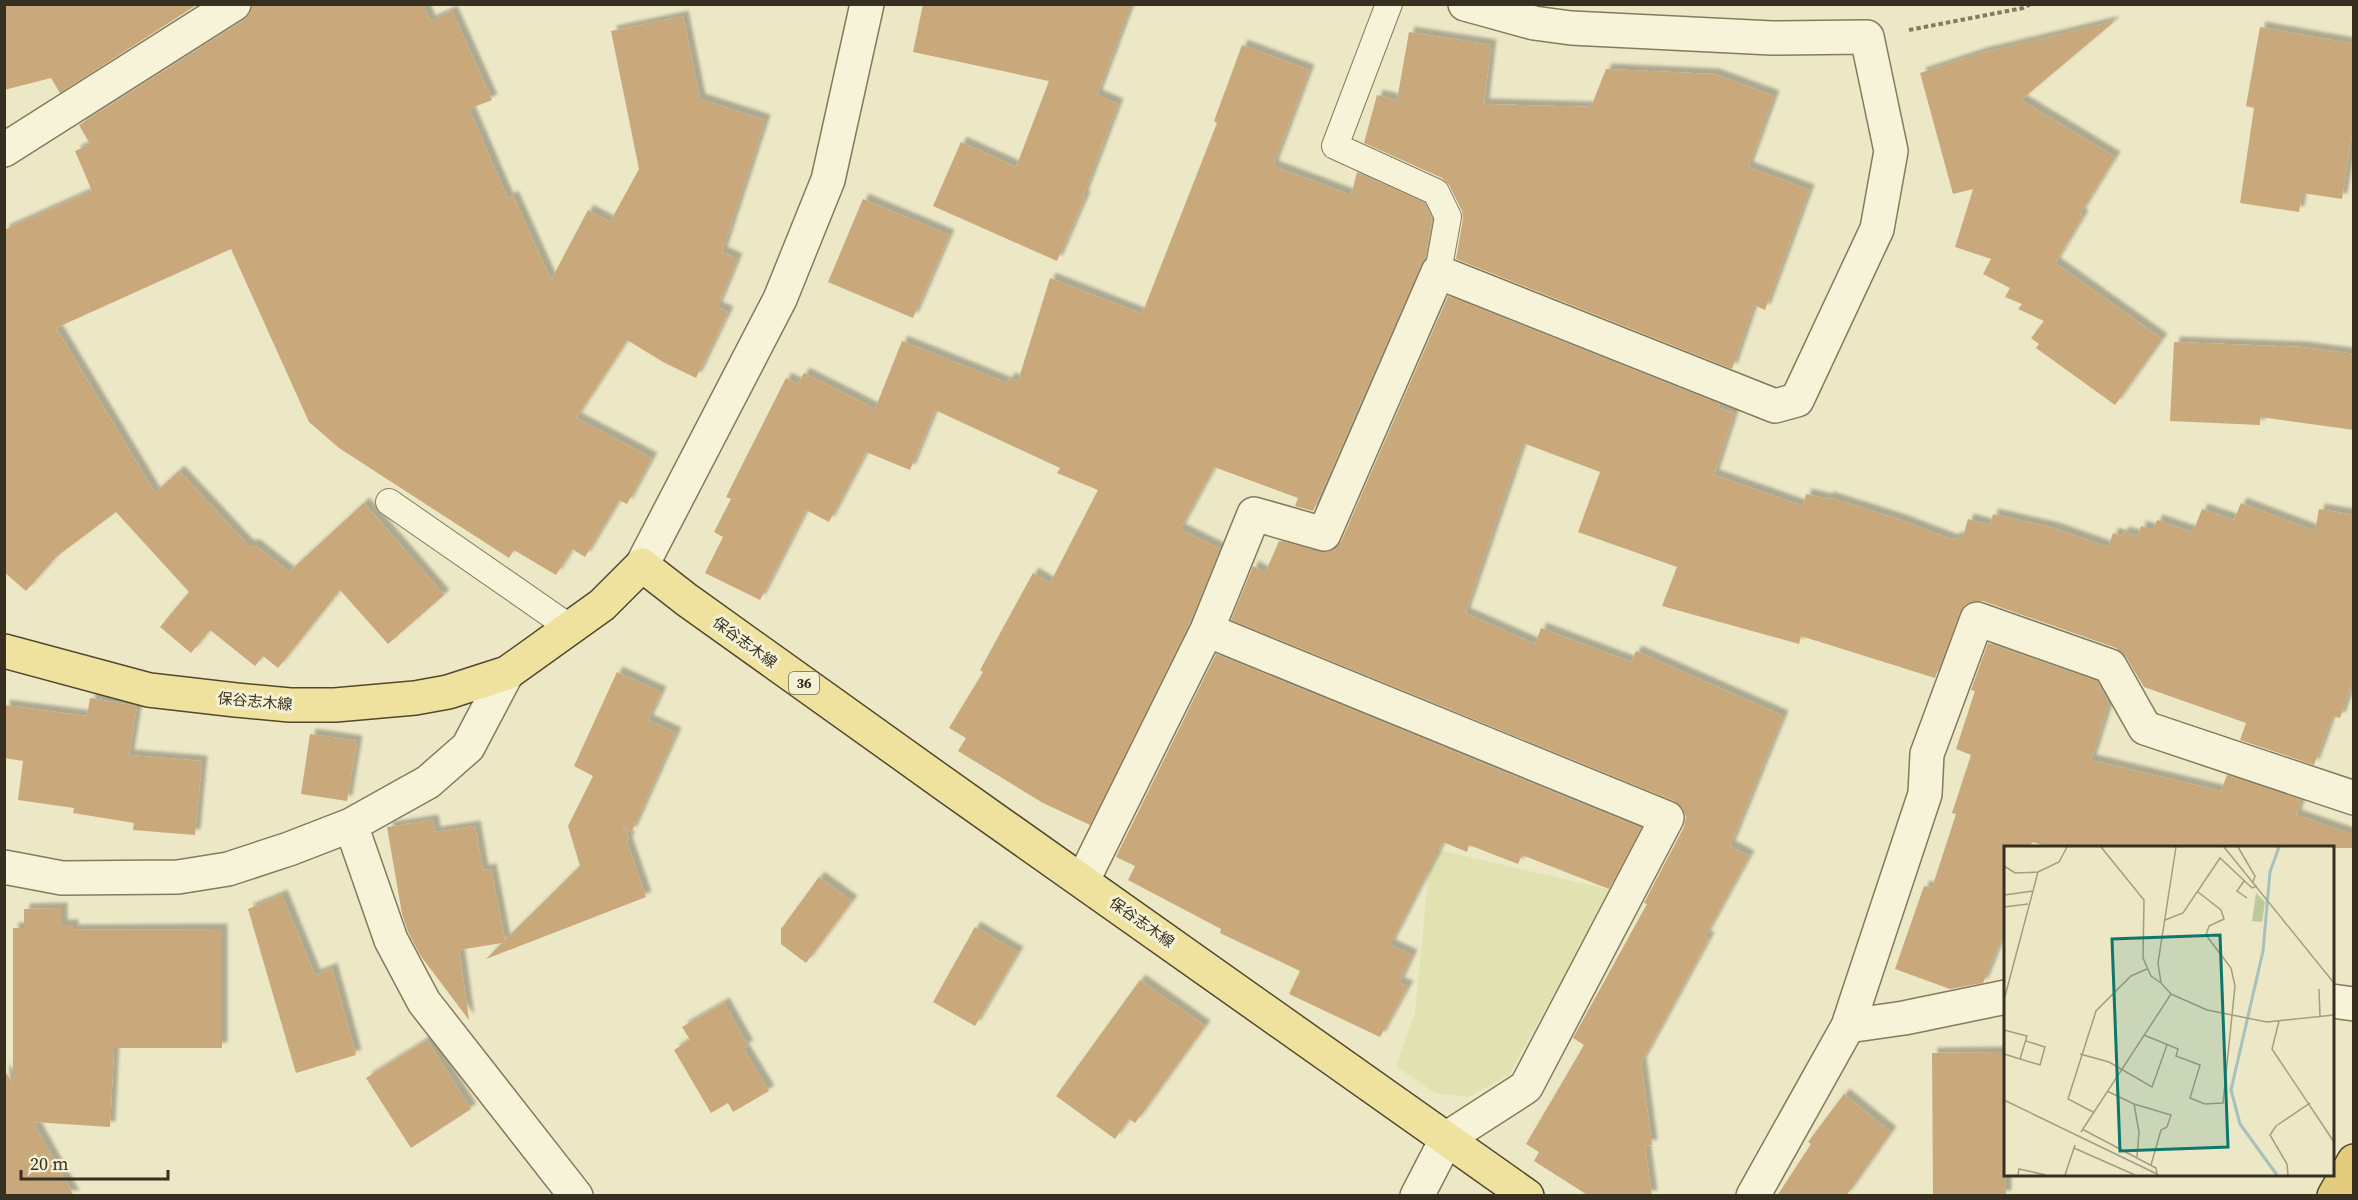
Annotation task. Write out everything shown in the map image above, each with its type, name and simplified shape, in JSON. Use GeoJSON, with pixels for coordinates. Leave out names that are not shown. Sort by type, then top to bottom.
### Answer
{"type":"FeatureCollection","features":[{"type":"Feature","properties":{"kind":"highway"},"geometry":{"type":"LineString","coordinates":[[2334,1196],[2354,1161]]}},
{"type":"Feature","properties":{"kind":"main road","name":"保谷志木線"},"geometry":{"type":"LineString","coordinates":[[4,651],[149,690],[290,705],[383,702],[415,698],[448,692],[507,673],[602,605],[642,565],[717,621],[1527,1196]]}},
{"type":"Feature","properties":{"kind":"street"},"geometry":{"type":"LineString","coordinates":[[4,150],[234,4]]}},
{"type":"Feature","properties":{"kind":"street"},"geometry":{"type":"LineString","coordinates":[[642,565],[780,299],[828,180],[867,4]]}},
{"type":"Feature","properties":{"kind":"street"},"geometry":{"type":"LineString","coordinates":[[1083,880],[1207,630],[1254,514],[1324,534],[1438,272],[1775,406],[1797,400],[1876,229],[1892,151],[1867,38],[1772,38],[1571,28],[1534,23],[1465,4]]}},
{"type":"Feature","properties":{"kind":"street"},"geometry":{"type":"LineString","coordinates":[[1753,1196],[1848,1026],[1925,794],[1927,754],[1977,619],[2110,666],[2145,728],[2354,798]]}},
{"type":"Feature","properties":{"kind":"street"},"geometry":{"type":"LineString","coordinates":[[1207,630],[1667,818],[1526,1087],[1447,1138],[1417,1196]]}},
{"type":"Feature","properties":{"kind":"street"},"geometry":{"type":"LineString","coordinates":[[4,867],[62,878],[178,877],[228,869],[289,849],[351,825],[428,782],[468,747],[507,673]]}},
{"type":"Feature","properties":{"kind":"street"},"geometry":{"type":"LineString","coordinates":[[351,825],[391,940],[424,1002],[576,1196]]}},
{"type":"Feature","properties":{"kind":"street"},"geometry":{"type":"LineString","coordinates":[[1848,1026],[1904,1018],[2004,997]]}},
{"type":"Feature","properties":{"kind":"street"},"geometry":{"type":"LineString","coordinates":[[2334,1001],[2354,1004]]}},
{"type":"Feature","properties":{"kind":"lane"},"geometry":{"type":"LineString","coordinates":[[1389,4],[1335,146],[1436,192],[1448,217],[1438,272]]}},
{"type":"Feature","properties":{"kind":"lane"},"geometry":{"type":"LineString","coordinates":[[389,502],[569,627]]}},
{"type":"Feature","properties":{"kind":"path"},"geometry":{"type":"LineString","coordinates":[[1867,38],[2023,8],[2031,4]]}},
{"type":"Feature","properties":{"kind":"green space"},"geometry":{"type":"Polygon","coordinates":[[[1431,848],[1611,890],[1509,1075],[1468,1097],[1435,1093],[1396,1066],[1415,1013],[1431,848]]]}},
{"type":"Feature","properties":{"kind":"building"},"geometry":{"type":"Polygon","coordinates":[[[4,4],[198,4],[60,93],[51,78],[4,90],[4,4]]]}},
{"type":"Feature","properties":{"kind":"building"},"geometry":{"type":"Polygon","coordinates":[[[253,4],[423,4],[430,21],[452,11],[492,100],[469,109],[508,199],[513,196],[551,280],[588,210],[610,222],[639,169],[611,31],[683,16],[700,99],[765,120],[722,252],[737,259],[717,307],[728,312],[696,378],[663,362],[627,340],[576,418],[652,458],[627,504],[619,500],[585,557],[572,549],[556,575],[514,550],[509,558],[339,448],[309,422],[231,249],[56,328],[155,493],[179,471],[248,545],[255,545],[289,572],[364,503],[444,595],[388,644],[340,590],[278,668],[263,656],[255,666],[210,630],[191,653],[160,627],[189,592],[116,512],[56,557],[26,591],[4,572],[4,230],[92,191],[75,151],[90,144],[79,125],[244,20],[253,4]]]}},
{"type":"Feature","properties":{"kind":"building"},"geometry":{"type":"Polygon","coordinates":[[[923,4],[1131,4],[1097,95],[1118,104],[1083,196],[1085,197],[1057,261],[933,206],[961,142],[1016,167],[1049,81],[913,52],[923,4]]]}},
{"type":"Feature","properties":{"kind":"building"},"geometry":{"type":"Polygon","coordinates":[[[2115,21],[2021,100],[2115,157],[2080,214],[2083,216],[2055,263],[2162,339],[2115,405],[2036,348],[2039,344],[2031,338],[2044,321],[2018,309],[2022,304],[2005,297],[2010,288],[1983,274],[1991,259],[1955,247],[1973,189],[1953,194],[1920,73],[1981,53],[2115,21]]]}},
{"type":"Feature","properties":{"kind":"building"},"geometry":{"type":"Polygon","coordinates":[[[2260,27],[2354,44],[2354,122],[2342,199],[2302,193],[2299,212],[2240,203],[2254,108],[2246,106],[2260,27]]]}},
{"type":"Feature","properties":{"kind":"building"},"geometry":{"type":"Polygon","coordinates":[[[1409,32],[1491,45],[1484,104],[1591,107],[1606,69],[1714,74],[1774,96],[1748,167],[1809,190],[1765,310],[1754,305],[1732,369],[1456,259],[1463,219],[1462,211],[1449,185],[1442,178],[1364,143],[1377,95],[1397,100],[1409,32]]]}},
{"type":"Feature","properties":{"kind":"building"},"geometry":{"type":"Polygon","coordinates":[[[1242,45],[1309,70],[1273,166],[1351,195],[1357,172],[1425,203],[1432,219],[1425,259],[1313,511],[1295,506],[1298,498],[1214,467],[1180,529],[1220,549],[1190,622],[1090,825],[1043,803],[958,751],[966,738],[949,728],[983,672],[980,670],[1033,573],[1050,583],[1098,490],[1057,473],[1060,468],[935,410],[910,470],[866,452],[829,522],[806,510],[760,600],[705,573],[723,537],[714,532],[731,499],[726,497],[786,378],[798,384],[804,373],[875,409],[902,341],[1007,383],[1009,378],[1018,381],[1050,278],[1142,314],[1217,123],[1214,121],[1242,45]]]}},
{"type":"Feature","properties":{"kind":"building"},"geometry":{"type":"Polygon","coordinates":[[[863,199],[949,235],[913,318],[828,282],[863,199]]]}},
{"type":"Feature","properties":{"kind":"building"},"geometry":{"type":"Polygon","coordinates":[[[1448,296],[1720,404],[1718,408],[1734,413],[1714,475],[1803,506],[1806,494],[1827,499],[1828,497],[1901,520],[1953,540],[1955,537],[1962,539],[1968,519],[1990,525],[1993,514],[2054,528],[2108,547],[2113,533],[2122,536],[2123,532],[2138,536],[2141,526],[2153,530],[2157,520],[2193,532],[2202,509],[2234,520],[2241,503],[2315,531],[2319,509],[2354,515],[2354,677],[2340,718],[2332,716],[2314,765],[2240,740],[2246,723],[2144,687],[2126,657],[2116,648],[1983,601],[1973,601],[1965,605],[1960,612],[1935,678],[1801,636],[1799,644],[1662,606],[1677,567],[1578,532],[1600,472],[1523,443],[1465,613],[1535,644],[1541,628],[1631,662],[1636,651],[1783,716],[1730,846],[1749,856],[1705,936],[1709,938],[1641,1063],[1652,1145],[1645,1146],[1652,1196],[1589,1196],[1534,1161],[1539,1152],[1526,1144],[1584,1045],[1573,1038],[1647,904],[1644,903],[1684,827],[1686,817],[1682,808],[1674,801],[1231,620],[1253,566],[1265,573],[1279,541],[1327,552],[1335,549],[1341,542],[1448,296]]]}},
{"type":"Feature","properties":{"kind":"building"},"geometry":{"type":"Polygon","coordinates":[[[2174,342],[2302,347],[2354,354],[2354,430],[2260,417],[2260,425],[2170,421],[2174,342]]]}},
{"type":"Feature","properties":{"kind":"building"},"geometry":{"type":"Polygon","coordinates":[[[1988,643],[2097,681],[2109,703],[2091,760],[2221,791],[2227,775],[2301,800],[2296,815],[2354,835],[2354,848],[2334,848],[2334,846],[2044,846],[2033,842],[2030,846],[2004,846],[2004,932],[1983,983],[1950,989],[1895,969],[1924,886],[1932,888],[1956,814],[1952,813],[1971,755],[1956,749],[1975,691],[1971,690],[1988,643]]]}},
{"type":"Feature","properties":{"kind":"building"},"geometry":{"type":"Polygon","coordinates":[[[1216,654],[1641,828],[1609,889],[1522,855],[1518,864],[1469,845],[1467,852],[1443,842],[1390,945],[1412,955],[1399,983],[1408,986],[1380,1037],[1289,994],[1300,971],[1220,933],[1221,929],[1128,880],[1135,866],[1116,857],[1216,654]]]}},
{"type":"Feature","properties":{"kind":"building"},"geometry":{"type":"Polygon","coordinates":[[[617,672],[661,692],[648,720],[676,733],[631,833],[622,825],[629,838],[627,842],[646,897],[486,959],[502,943],[459,950],[469,1020],[420,955],[408,932],[402,914],[387,827],[433,820],[435,832],[475,826],[483,870],[491,869],[505,940],[580,866],[568,826],[593,776],[574,766],[617,672]]]}},
{"type":"Feature","properties":{"kind":"building"},"geometry":{"type":"Polygon","coordinates":[[[90,698],[137,706],[129,755],[202,761],[195,835],[133,830],[134,823],[73,813],[74,808],[18,800],[23,761],[4,758],[4,705],[87,716],[90,698]]]}},
{"type":"Feature","properties":{"kind":"building"},"geometry":{"type":"Polygon","coordinates":[[[310,734],[357,741],[347,801],[301,794],[310,734]]]}},
{"type":"Feature","properties":{"kind":"building"},"geometry":{"type":"Polygon","coordinates":[[[819,877],[852,901],[806,963],[781,944],[781,929],[819,877]]]}},
{"type":"Feature","properties":{"kind":"building"},"geometry":{"type":"Polygon","coordinates":[[[282,895],[315,975],[332,968],[356,1055],[296,1073],[248,909],[282,895]]]}},
{"type":"Feature","properties":{"kind":"building"},"geometry":{"type":"Polygon","coordinates":[[[62,908],[62,925],[73,925],[73,930],[222,929],[222,1048],[114,1048],[110,1127],[33,1122],[74,1196],[4,1196],[4,1069],[13,1084],[13,928],[24,928],[24,909],[62,908]]]}},
{"type":"Feature","properties":{"kind":"building"},"geometry":{"type":"Polygon","coordinates":[[[975,927],[1018,952],[975,1026],[933,1002],[975,927]]]}},
{"type":"Feature","properties":{"kind":"building"},"geometry":{"type":"Polygon","coordinates":[[[1140,980],[1205,1026],[1135,1123],[1129,1119],[1115,1139],[1056,1096],[1140,980]]]}},
{"type":"Feature","properties":{"kind":"building"},"geometry":{"type":"Polygon","coordinates":[[[724,1003],[748,1046],[743,1048],[769,1091],[733,1112],[728,1103],[711,1113],[674,1050],[690,1040],[682,1027],[724,1003]]]}},
{"type":"Feature","properties":{"kind":"building"},"geometry":{"type":"Polygon","coordinates":[[[427,1040],[471,1109],[411,1148],[366,1078],[427,1040]]]}},
{"type":"Feature","properties":{"kind":"building"},"geometry":{"type":"Polygon","coordinates":[[[2004,1052],[2006,1196],[1933,1196],[1932,1053],[2004,1052]]]}},
{"type":"Feature","properties":{"kind":"building"},"geometry":{"type":"Polygon","coordinates":[[[1844,1094],[1891,1132],[1846,1196],[1777,1196],[1811,1144],[1808,1142],[1844,1094]]]}}]}
